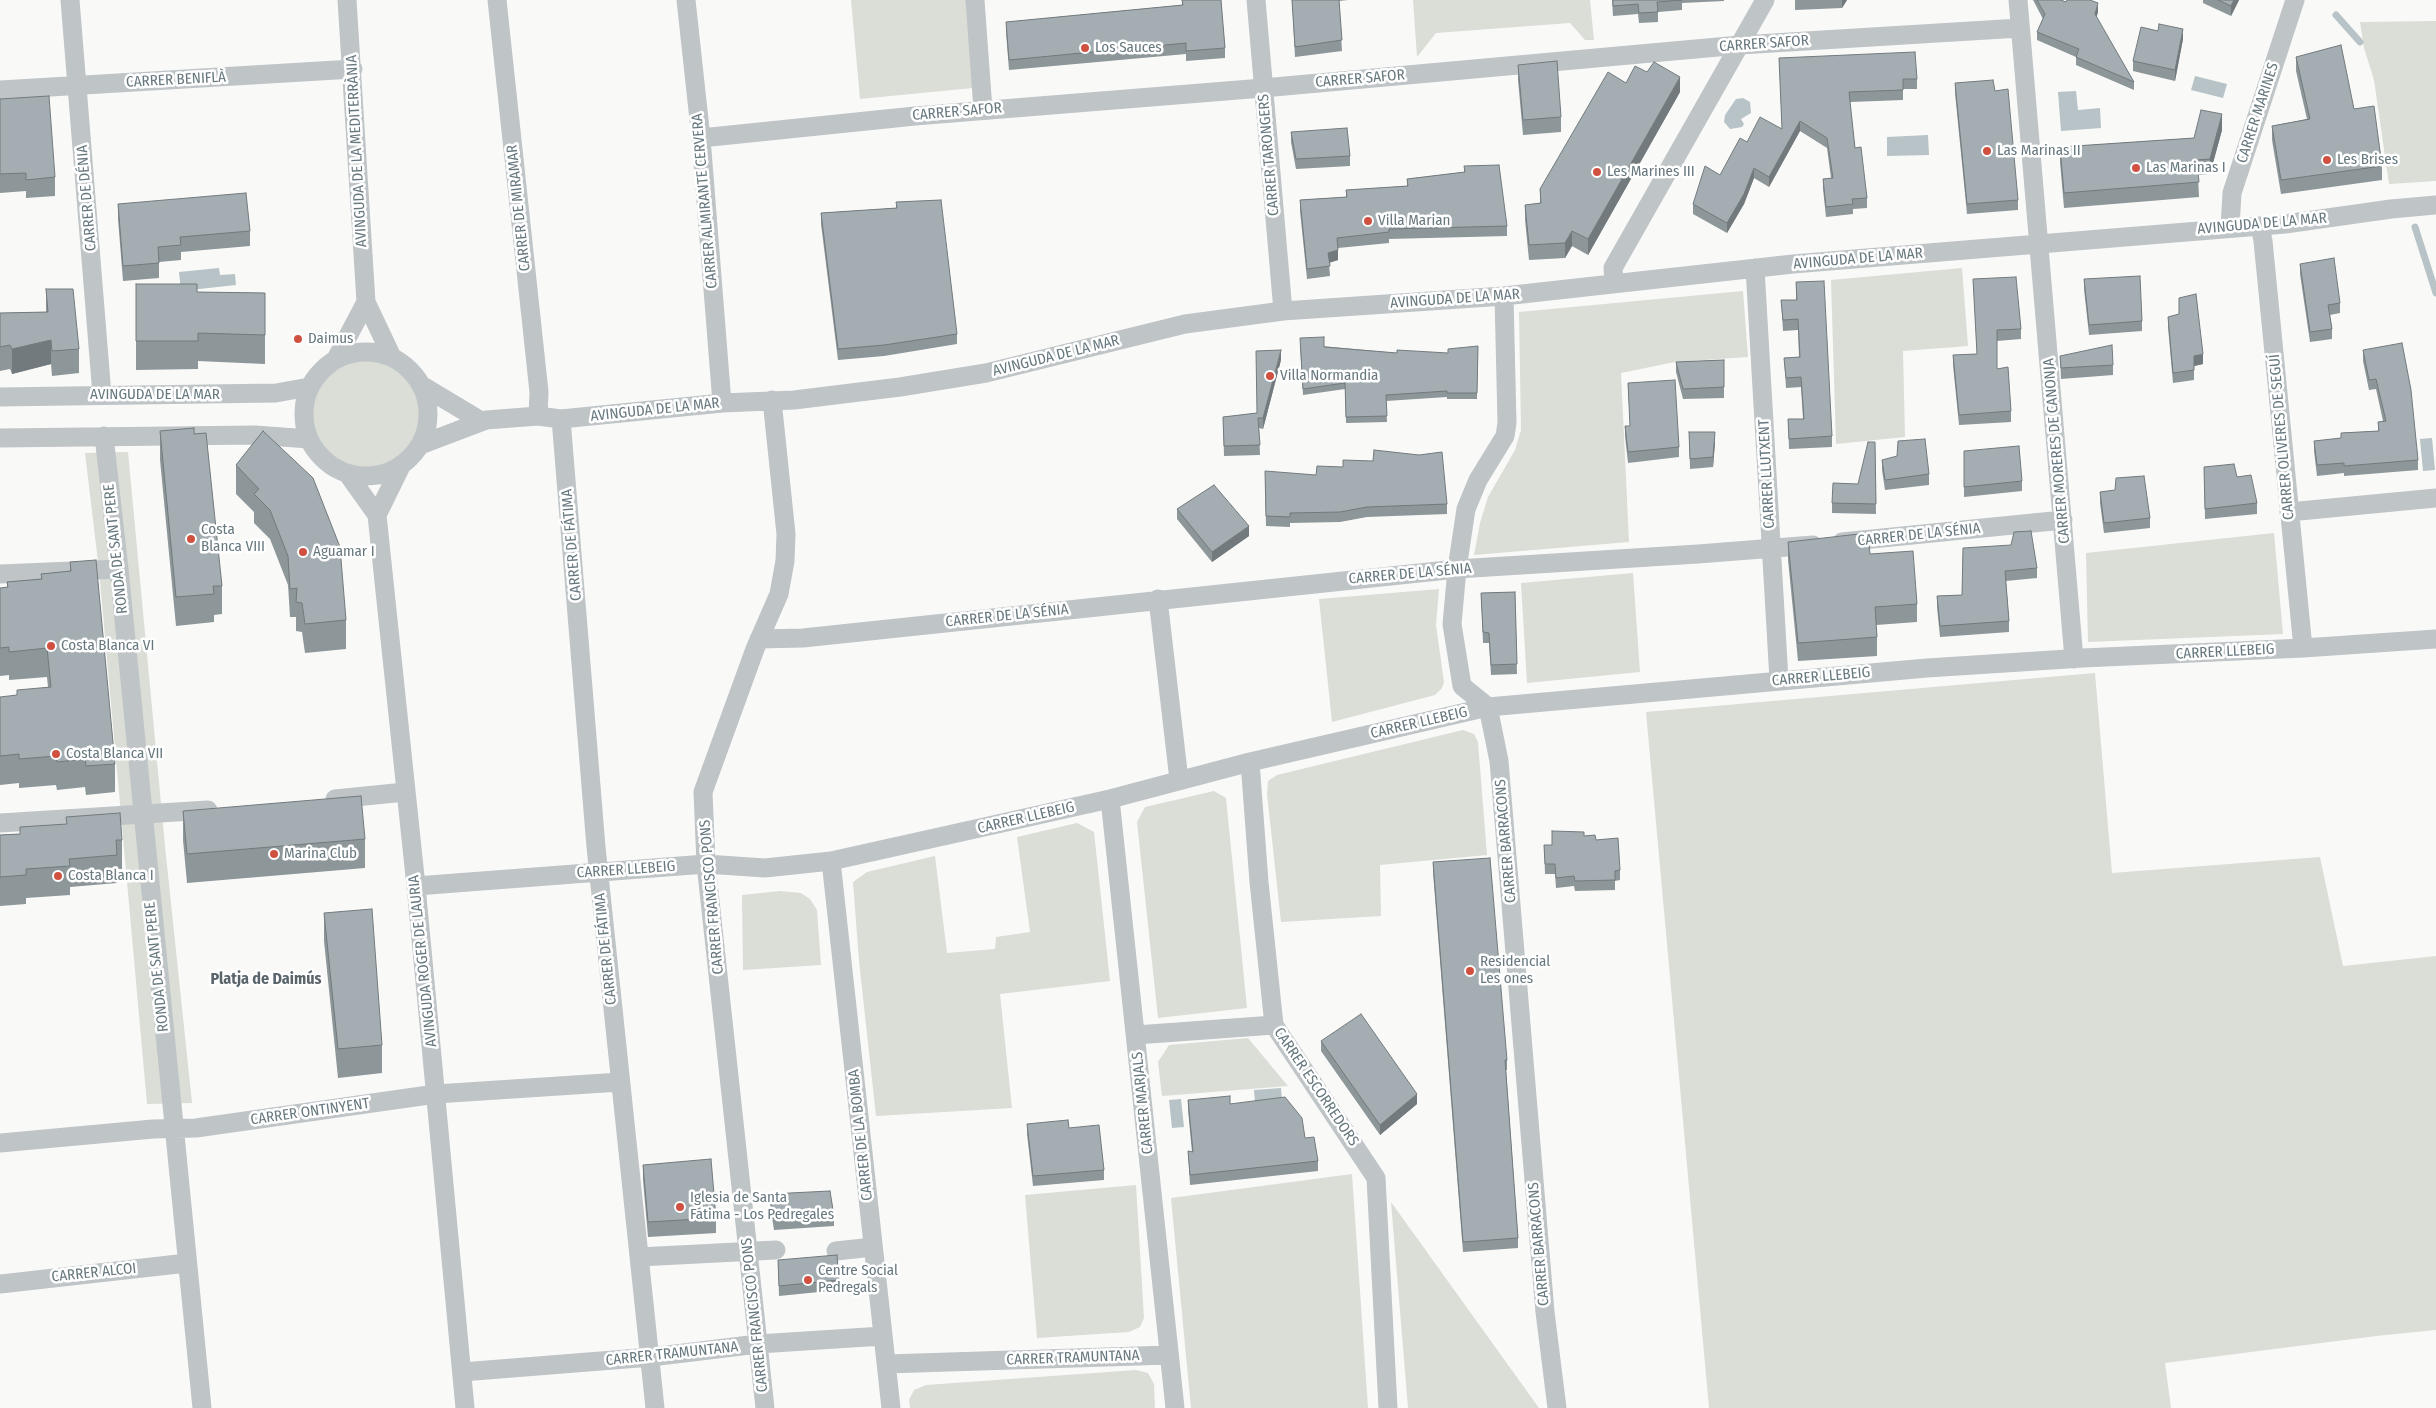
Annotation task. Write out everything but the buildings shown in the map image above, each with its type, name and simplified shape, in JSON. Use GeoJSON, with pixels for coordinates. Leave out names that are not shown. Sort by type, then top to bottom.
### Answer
{"type":"FeatureCollection","features":[{"type":"Feature","properties":{"kind":"street","name":"CARRER DE DÉNIA"},"geometry":{"type":"LineString","coordinates":[[70,0],[102,395]]}},
{"type":"Feature","properties":{"kind":"street","name":"AVINGUDA DE LA MEDITERRÀNIA"},"geometry":{"type":"LineString","coordinates":[[347,0],[353,69],[366,302]]}},
{"type":"Feature","properties":{"kind":"street","name":"CARRER DE MIRAMAR"},"geometry":{"type":"LineString","coordinates":[[497,0],[539,392],[538,416]]}},
{"type":"Feature","properties":{"kind":"street","name":"CARRER ALMIRANTE CERVERA"},"geometry":{"type":"LineString","coordinates":[[686,0],[701,138],[722,403]]}},
{"type":"Feature","properties":{"kind":"street"},"geometry":{"type":"LineString","coordinates":[[975,0],[983,110]]}},
{"type":"Feature","properties":{"kind":"street","name":"CARRER TARONGERS"},"geometry":{"type":"LineString","coordinates":[[1256,0],[1283,311]]}},
{"type":"Feature","properties":{"kind":"street"},"geometry":{"type":"LineString","coordinates":[[1614,283],[1613,268],[1765,0]]}},
{"type":"Feature","properties":{"kind":"street","name":"CARRER MORERES DE CANONJA"},"geometry":{"type":"LineString","coordinates":[[2018,0],[2074,659]]}},
{"type":"Feature","properties":{"kind":"street","name":"CARRER MARINES"},"geometry":{"type":"LineString","coordinates":[[2230,227],[2232,193],[2295,0]]}},
{"type":"Feature","properties":{"kind":"street","name":"CARRER SAFOR"},"geometry":{"type":"LineString","coordinates":[[701,138],[983,110],[1263,88],[1740,45],[2020,28]]}},
{"type":"Feature","properties":{"kind":"street","name":"CARRER BENIFLÀ"},"geometry":{"type":"LineString","coordinates":[[0,90],[353,69]]}},
{"type":"Feature","properties":{"kind":"street","name":"AVINGUDA DE LA MAR"},"geometry":{"type":"LineString","coordinates":[[420,445],[481,421],[538,416],[561,419],[722,403],[794,400],[900,387],[986,373],[1185,324],[1283,311],[1504,296],[1755,268],[2260,226],[2436,205]]}},
{"type":"Feature","properties":{"kind":"street","name":"CARRER OLIVERES DE SEGUÍ"},"geometry":{"type":"LineString","coordinates":[[2260,226],[2264,241],[2303,648]]}},
{"type":"Feature","properties":{"kind":"street","name":"CARRER LLUTXENT"},"geometry":{"type":"LineString","coordinates":[[1755,268],[1779,680]]}},
{"type":"Feature","properties":{"kind":"street"},"geometry":{"type":"LineString","coordinates":[[1488,707],[1462,686],[1452,624],[1457,569],[1466,508],[1478,480],[1505,436],[1507,423],[1504,296]]}},
{"type":"Feature","properties":{"kind":"street"},"geometry":{"type":"LineString","coordinates":[[366,302],[392,357]]}},
{"type":"Feature","properties":{"kind":"street"},"geometry":{"type":"LineString","coordinates":[[336,359],[366,302]]}},
{"type":"Feature","properties":{"kind":"street"},"geometry":{"type":"LineString","coordinates":[[354,352],[373,352],[392,357],[408,368],[421,385],[428,404],[427,425],[420,445],[402,464],[386,473],[366,476],[347,473],[331,466],[318,454],[309,439],[304,422],[304,404],[309,387],[319,372],[336,359],[354,352]]}},
{"type":"Feature","properties":{"kind":"street"},"geometry":{"type":"LineString","coordinates":[[421,385],[481,421]]}},
{"type":"Feature","properties":{"kind":"street","name":"AVINGUDA DE LA MAR"},"geometry":{"type":"LineString","coordinates":[[0,397],[276,393],[309,387]]}},
{"type":"Feature","properties":{"kind":"street","name":"CARRER FRANCISCO PONS"},"geometry":{"type":"LineString","coordinates":[[765,1408],[706,864],[703,792],[759,639],[779,594],[785,560],[786,534],[772,400]]}},
{"type":"Feature","properties":{"kind":"street","name":"CARRER DE FÁTIMA"},"geometry":{"type":"LineString","coordinates":[[561,419],[599,872],[655,1408]]}},
{"type":"Feature","properties":{"kind":"street"},"geometry":{"type":"LineString","coordinates":[[0,438],[255,435],[309,439]]}},
{"type":"Feature","properties":{"kind":"street","name":"RONDA DE SANT PERE"},"geometry":{"type":"LineString","coordinates":[[104,436],[119,569],[202,1408]]}},
{"type":"Feature","properties":{"kind":"street"},"geometry":{"type":"LineString","coordinates":[[347,473],[377,515],[402,464]]}},
{"type":"Feature","properties":{"kind":"street"},"geometry":{"type":"LineString","coordinates":[[2289,512],[2436,498]]}},
{"type":"Feature","properties":{"kind":"street","name":"AVINGUDA ROGER DE LAURIA"},"geometry":{"type":"LineString","coordinates":[[377,515],[416,886],[465,1408]]}},
{"type":"Feature","properties":{"kind":"street","name":"CARRER DE LA SÉNIA"},"geometry":{"type":"LineString","coordinates":[[759,639],[803,638],[1158,599],[1457,569],[1772,548],[2062,520]]}},
{"type":"Feature","properties":{"kind":"street"},"geometry":{"type":"LineString","coordinates":[[0,574],[119,569]]}},
{"type":"Feature","properties":{"kind":"street"},"geometry":{"type":"LineString","coordinates":[[1158,599],[1179,780]]}},
{"type":"Feature","properties":{"kind":"street","name":"CARRER LLEBEIG"},"geometry":{"type":"LineString","coordinates":[[416,886],[706,864],[765,868],[831,862],[1110,799],[1250,762],[1488,707],[1779,680],[2074,659],[2303,648],[2436,639]]}},
{"type":"Feature","properties":{"kind":"street","name":"CARRER BARRACONS"},"geometry":{"type":"LineString","coordinates":[[1488,707],[1499,761],[1545,1312],[1557,1408]]}},
{"type":"Feature","properties":{"kind":"street","name":"CARRER ESCORREDORS"},"geometry":{"type":"LineString","coordinates":[[1250,762],[1259,882],[1274,1025],[1376,1178],[1388,1408]]}},
{"type":"Feature","properties":{"kind":"street"},"geometry":{"type":"LineString","coordinates":[[321,800],[405,792]]}},
{"type":"Feature","properties":{"kind":"street","name":"CARRER MARJALS"},"geometry":{"type":"LineString","coordinates":[[1110,799],[1175,1408]]}},
{"type":"Feature","properties":{"kind":"street"},"geometry":{"type":"LineString","coordinates":[[0,823],[142,816],[222,808]]}},
{"type":"Feature","properties":{"kind":"street","name":"CARRER DE LA BOMBA"},"geometry":{"type":"LineString","coordinates":[[831,862],[891,1408]]}},
{"type":"Feature","properties":{"kind":"street"},"geometry":{"type":"LineString","coordinates":[[1136,1035],[1274,1025]]}},
{"type":"Feature","properties":{"kind":"street","name":"CARRER ONTINYENT"},"geometry":{"type":"LineString","coordinates":[[0,1143],[153,1129],[196,1128],[436,1094],[620,1082]]}},
{"type":"Feature","properties":{"kind":"street"},"geometry":{"type":"LineString","coordinates":[[836,1251],[873,1247]]}},
{"type":"Feature","properties":{"kind":"street"},"geometry":{"type":"LineString","coordinates":[[639,1257],[776,1250]]}},
{"type":"Feature","properties":{"kind":"street","name":"CARRER ALCOI"},"geometry":{"type":"LineString","coordinates":[[0,1284],[187,1263]]}},
{"type":"Feature","properties":{"kind":"street","name":"CARRER TRAMUNTANA"},"geometry":{"type":"LineString","coordinates":[[462,1372],[651,1357],[758,1344],[883,1336]]}},
{"type":"Feature","properties":{"kind":"street","name":"CARRER TRAMUNTANA"},"geometry":{"type":"LineString","coordinates":[[886,1364],[1169,1355]]}},
{"type":"Feature","properties":{"kind":"shaded area"},"geometry":{"type":"Polygon","coordinates":[[[851,0],[966,0],[973,88],[860,99],[851,0]]]}},
{"type":"Feature","properties":{"kind":"shaded area"},"geometry":{"type":"Polygon","coordinates":[[[1413,0],[1590,0],[1594,40],[1585,40],[1570,23],[1436,33],[1417,57],[1413,0]]]}},
{"type":"Feature","properties":{"kind":"shaded area"},"geometry":{"type":"Polygon","coordinates":[[[2436,21],[2436,181],[2389,184],[2374,80],[2364,48],[2360,22],[2436,21]]]}},
{"type":"Feature","properties":{"kind":"shaded area"},"geometry":{"type":"Polygon","coordinates":[[[2195,76],[2227,84],[2223,98],[2191,90],[2195,76]]]}},
{"type":"Feature","properties":{"kind":"shaded area"},"geometry":{"type":"Polygon","coordinates":[[[2076,91],[2078,110],[2100,108],[2101,128],[2061,131],[2058,92],[2076,91]]]}},
{"type":"Feature","properties":{"kind":"shaded area"},"geometry":{"type":"Polygon","coordinates":[[[1743,98],[1750,102],[1751,113],[1741,119],[1744,124],[1742,127],[1730,129],[1724,122],[1725,115],[1736,99],[1743,98]]]}},
{"type":"Feature","properties":{"kind":"shaded area"},"geometry":{"type":"Polygon","coordinates":[[[1928,135],[1929,155],[1887,156],[1887,137],[1928,135]]]}},
{"type":"Feature","properties":{"kind":"shaded area"},"geometry":{"type":"Polygon","coordinates":[[[219,268],[220,275],[235,274],[236,285],[181,291],[179,272],[219,268]]]}},
{"type":"Feature","properties":{"kind":"shaded area"},"geometry":{"type":"Polygon","coordinates":[[[1962,268],[1968,346],[1903,351],[1905,437],[1836,444],[1831,280],[1962,268]]]}},
{"type":"Feature","properties":{"kind":"shaded area"},"geometry":{"type":"Polygon","coordinates":[[[1743,291],[1748,357],[1675,362],[1621,373],[1629,542],[1474,555],[1480,523],[1488,497],[1515,450],[1521,430],[1519,312],[1743,291]]]}},
{"type":"Feature","properties":{"kind":"shaded area"},"geometry":{"type":"Polygon","coordinates":[[[366,352],[390,357],[410,370],[423,390],[428,414],[423,438],[410,458],[390,471],[366,476],[342,471],[322,458],[309,438],[304,414],[309,390],[322,370],[342,357],[366,352]]]}},
{"type":"Feature","properties":{"kind":"shaded area"},"geometry":{"type":"Polygon","coordinates":[[[2432,438],[2435,470],[2423,471],[2420,439],[2432,438]]]}},
{"type":"Feature","properties":{"kind":"shaded area"},"geometry":{"type":"Polygon","coordinates":[[[128,452],[165,846],[192,1103],[147,1104],[99,570],[85,453],[128,452]]]}},
{"type":"Feature","properties":{"kind":"shaded area"},"geometry":{"type":"Polygon","coordinates":[[[2274,533],[2283,634],[2088,642],[2086,553],[2274,533]]]}},
{"type":"Feature","properties":{"kind":"shaded area"},"geometry":{"type":"Polygon","coordinates":[[[1633,573],[1640,672],[1527,683],[1521,583],[1633,573]]]}},
{"type":"Feature","properties":{"kind":"shaded area"},"geometry":{"type":"Polygon","coordinates":[[[1439,589],[1436,625],[1444,682],[1442,688],[1435,695],[1332,722],[1319,599],[1439,589]]]}},
{"type":"Feature","properties":{"kind":"shaded area"},"geometry":{"type":"Polygon","coordinates":[[[2095,673],[2112,873],[2320,857],[2343,966],[2436,956],[2436,1330],[2165,1363],[2171,1408],[1709,1408],[1646,712],[2095,673]]]}},
{"type":"Feature","properties":{"kind":"shaded area"},"geometry":{"type":"Polygon","coordinates":[[[1463,730],[1474,734],[1478,742],[1487,855],[1380,865],[1381,916],[1281,922],[1267,794],[1268,781],[1277,775],[1463,730]]]}},
{"type":"Feature","properties":{"kind":"shaded area"},"geometry":{"type":"Polygon","coordinates":[[[1214,791],[1226,798],[1247,1008],[1158,1018],[1137,822],[1145,807],[1214,791]]]}},
{"type":"Feature","properties":{"kind":"shaded area"},"geometry":{"type":"Polygon","coordinates":[[[1077,823],[1094,832],[1110,981],[1000,994],[1012,1108],[876,1116],[859,961],[853,882],[867,872],[935,856],[947,953],[995,949],[996,937],[1030,932],[1017,837],[1077,823]]]}},
{"type":"Feature","properties":{"kind":"shaded area"},"geometry":{"type":"Polygon","coordinates":[[[780,891],[801,893],[810,899],[817,910],[821,965],[743,970],[742,895],[780,891]]]}},
{"type":"Feature","properties":{"kind":"shaded area"},"geometry":{"type":"Polygon","coordinates":[[[1248,1038],[1288,1086],[1162,1096],[1158,1062],[1169,1045],[1248,1038]]]}},
{"type":"Feature","properties":{"kind":"shaded area"},"geometry":{"type":"Polygon","coordinates":[[[1281,1088],[1282,1100],[1255,1102],[1254,1090],[1281,1088]]]}},
{"type":"Feature","properties":{"kind":"shaded area"},"geometry":{"type":"Polygon","coordinates":[[[1181,1099],[1184,1127],[1172,1128],[1169,1100],[1181,1099]]]}},
{"type":"Feature","properties":{"kind":"shaded area"},"geometry":{"type":"Polygon","coordinates":[[[1352,1174],[1368,1408],[1191,1408],[1171,1198],[1352,1174]]]}},
{"type":"Feature","properties":{"kind":"shaded area"},"geometry":{"type":"Polygon","coordinates":[[[1136,1185],[1144,1318],[1140,1327],[1129,1332],[1037,1338],[1025,1195],[1136,1185]]]}},
{"type":"Feature","properties":{"kind":"shaded area"},"geometry":{"type":"Polygon","coordinates":[[[1391,1202],[1539,1408],[1408,1408],[1391,1202]]]}},
{"type":"Feature","properties":{"kind":"shaded area"},"geometry":{"type":"Polygon","coordinates":[[[1136,1370],[1148,1373],[1154,1384],[1155,1408],[910,1408],[909,1400],[914,1390],[926,1385],[1136,1370]]]}},
{"type":"Feature","properties":{"kind":"waterway"},"geometry":{"type":"LineString","coordinates":[[2336,15],[2360,42]]}},
{"type":"Feature","properties":{"kind":"waterway"},"geometry":{"type":"LineString","coordinates":[[2415,227],[2436,293]]}},
{"type":"Feature","properties":{"kind":"place","name":"Los Sauces"},"geometry":{"type":"Point","coordinates":[1085,48]}},
{"type":"Feature","properties":{"kind":"place","name":"Las Marinas II"},"geometry":{"type":"Point","coordinates":[1987,151]}},
{"type":"Feature","properties":{"kind":"place","name":"Les Brises"},"geometry":{"type":"Point","coordinates":[2327,160]}},
{"type":"Feature","properties":{"kind":"place","name":"Las Marinas I"},"geometry":{"type":"Point","coordinates":[2136,168]}},
{"type":"Feature","properties":{"kind":"place","name":"Les Marines III"},"geometry":{"type":"Point","coordinates":[1597,172]}},
{"type":"Feature","properties":{"kind":"place","name":"Villa Marian"},"geometry":{"type":"Point","coordinates":[1368,221]}},
{"type":"Feature","properties":{"kind":"place","name":"Daimus"},"geometry":{"type":"Point","coordinates":[298,339]}},
{"type":"Feature","properties":{"kind":"place","name":"Villa Normandia"},"geometry":{"type":"Point","coordinates":[1270,376]}},
{"type":"Feature","properties":{"kind":"place","name":"Costa Blanca VIII"},"geometry":{"type":"Point","coordinates":[191,539]}},
{"type":"Feature","properties":{"kind":"place","name":"Aguamar I"},"geometry":{"type":"Point","coordinates":[303,552]}},
{"type":"Feature","properties":{"kind":"place","name":"Costa Blanca VI"},"geometry":{"type":"Point","coordinates":[51,646]}},
{"type":"Feature","properties":{"kind":"place","name":"Costa Blanca VII"},"geometry":{"type":"Point","coordinates":[56,754]}},
{"type":"Feature","properties":{"kind":"place","name":"Marina Club"},"geometry":{"type":"Point","coordinates":[274,854]}},
{"type":"Feature","properties":{"kind":"place","name":"Costa Blanca I"},"geometry":{"type":"Point","coordinates":[58,876]}},
{"type":"Feature","properties":{"kind":"place","name":"Residencial Les ones"},"geometry":{"type":"Point","coordinates":[1470,971]}},
{"type":"Feature","properties":{"kind":"place","name":"Iglesia de Santa Fátima - Los Pedregales"},"geometry":{"type":"Point","coordinates":[680,1207]}},
{"type":"Feature","properties":{"kind":"place","name":"Centre Social Pedregals"},"geometry":{"type":"Point","coordinates":[808,1280]}},
{"type":"Feature","properties":{"kind":"district","name":"Platja de Daimús"},"geometry":{"type":"Point","coordinates":[266,980]}}]}
